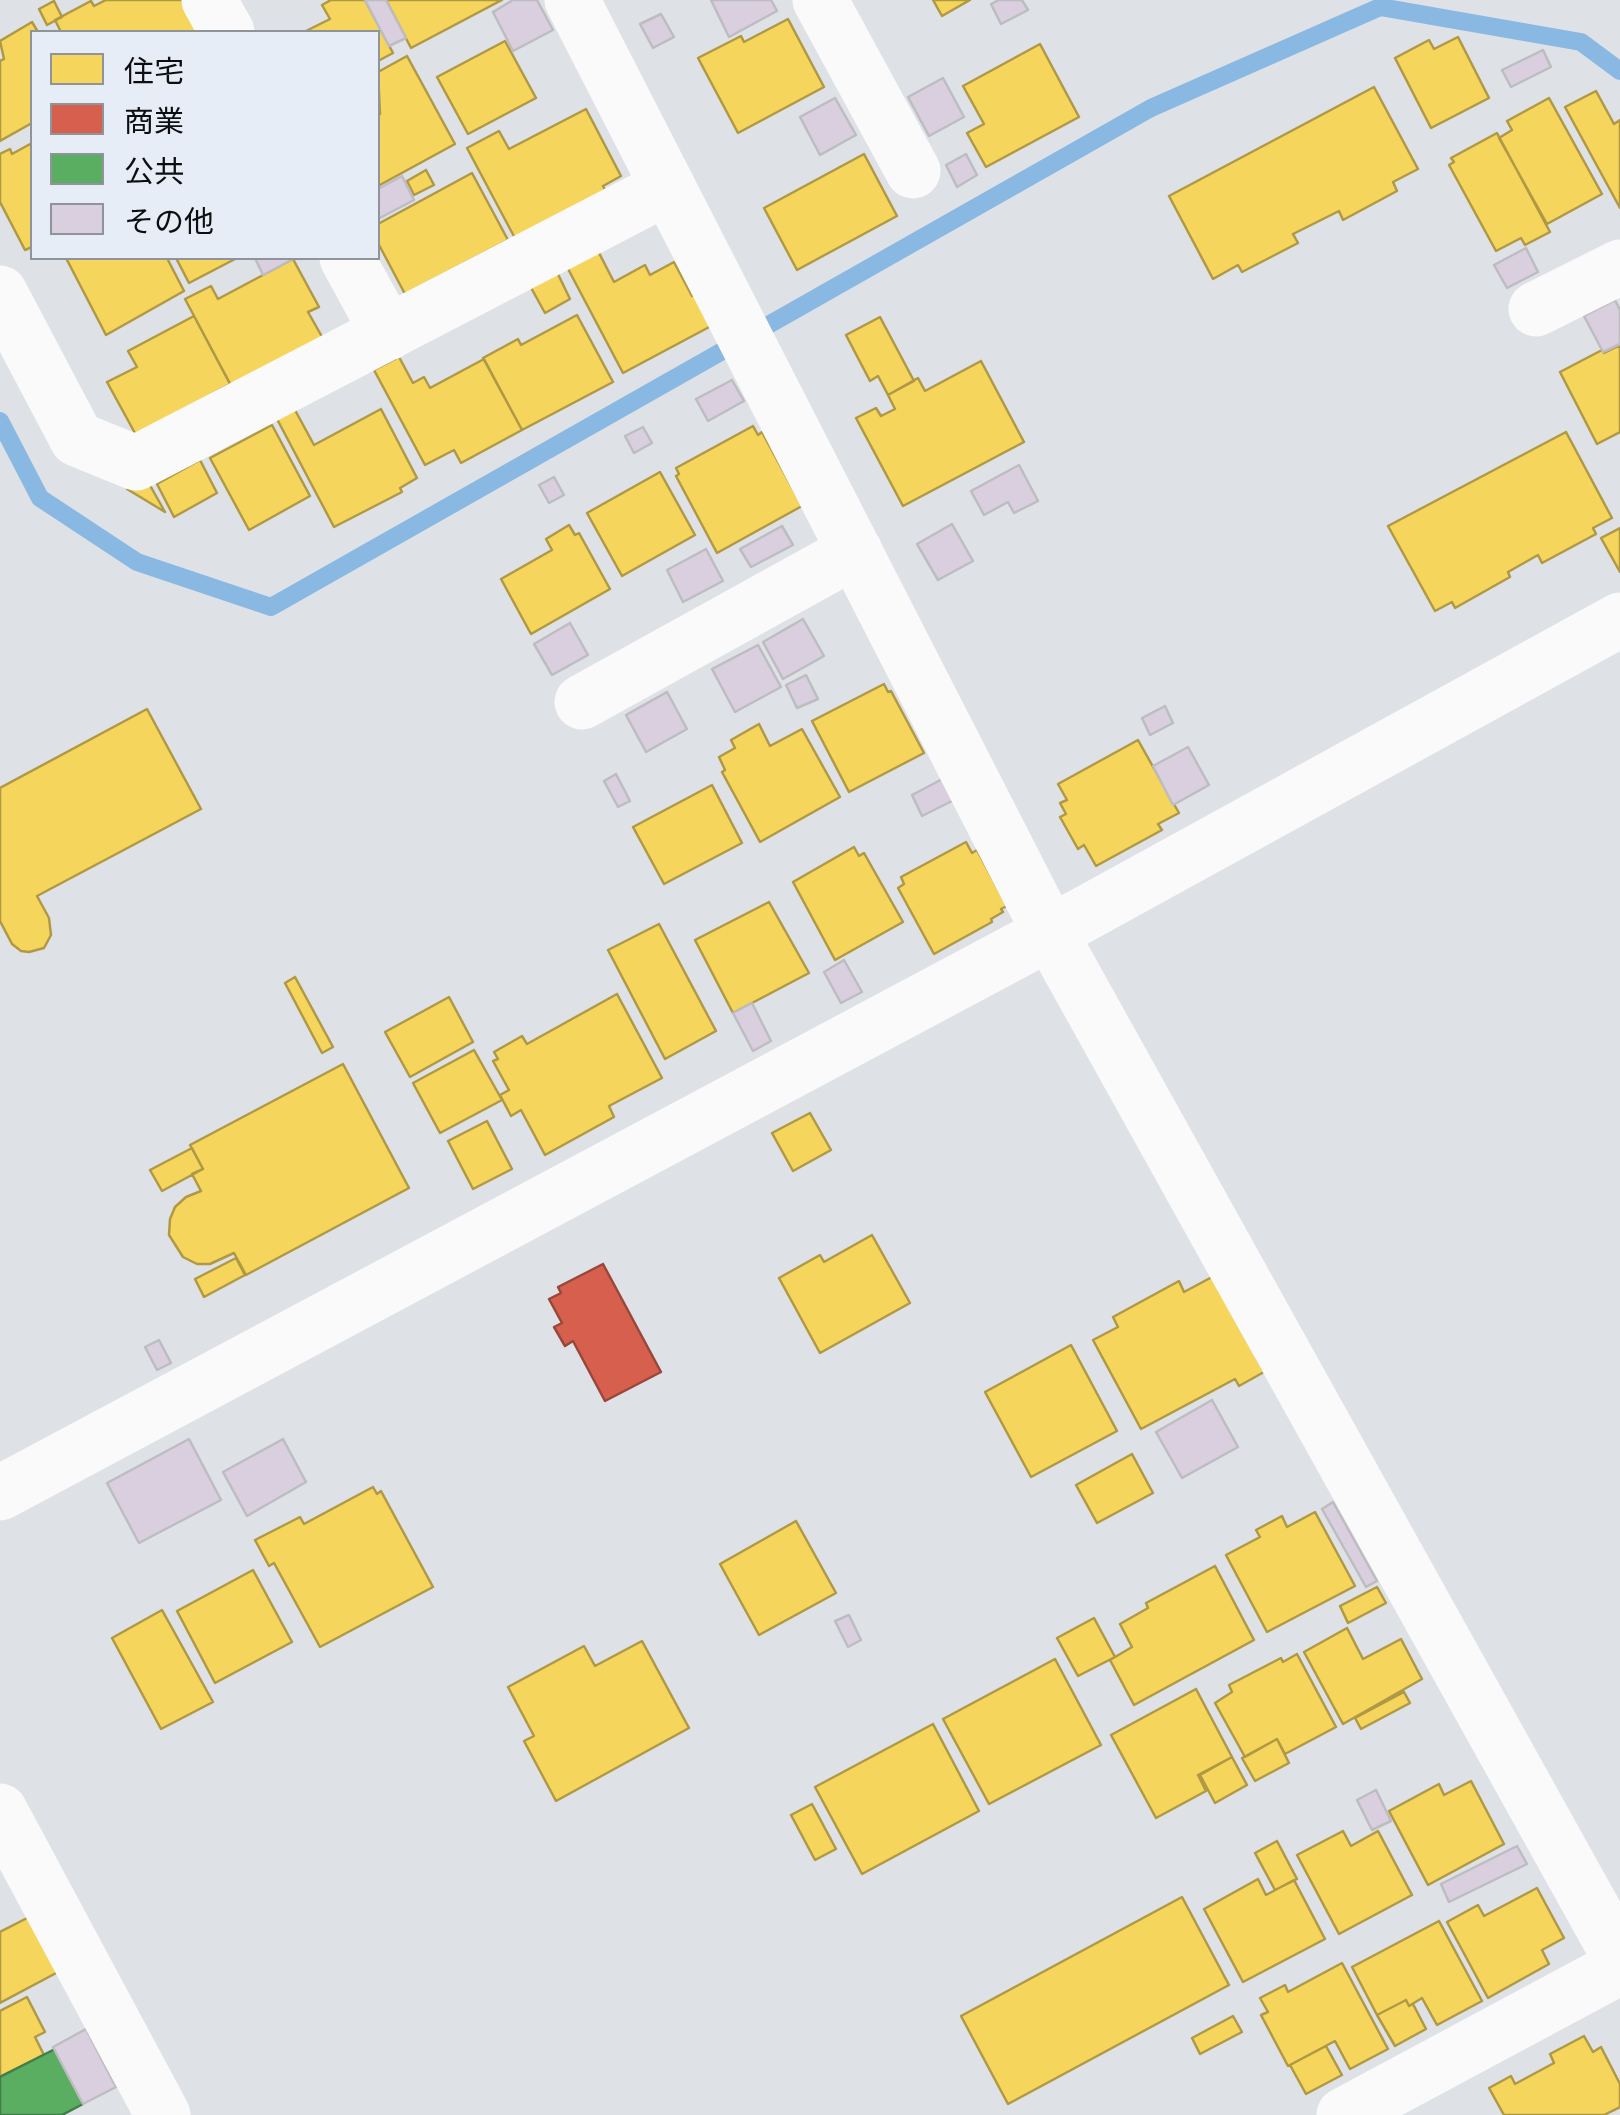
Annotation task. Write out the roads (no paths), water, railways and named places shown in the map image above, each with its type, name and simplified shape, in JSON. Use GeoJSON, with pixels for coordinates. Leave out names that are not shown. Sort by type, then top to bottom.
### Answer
{"type":"FeatureCollection","features":[{"type":"Feature","properties":{"kind":"street"},"geometry":{"type":"LineString","coordinates":[[209,0],[226,30]]}},
{"type":"Feature","properties":{"kind":"street"},"geometry":{"type":"LineString","coordinates":[[572,0],[1050,933],[1620,1958]]}},
{"type":"Feature","properties":{"kind":"street"},"geometry":{"type":"LineString","coordinates":[[820,0],[913,171]]}},
{"type":"Feature","properties":{"kind":"street"},"geometry":{"type":"LineString","coordinates":[[0,293],[77,439],[136,463],[668,187]]}},
{"type":"Feature","properties":{"kind":"street"},"geometry":{"type":"LineString","coordinates":[[349,260],[388,333]]}},
{"type":"Feature","properties":{"kind":"street"},"geometry":{"type":"LineString","coordinates":[[1536,309],[1620,268]]}},
{"type":"Feature","properties":{"kind":"street"},"geometry":{"type":"LineString","coordinates":[[582,702],[854,551]]}},
{"type":"Feature","properties":{"kind":"street"},"geometry":{"type":"LineString","coordinates":[[0,1494],[1050,933],[1620,620]]}},
{"type":"Feature","properties":{"kind":"street"},"geometry":{"type":"LineString","coordinates":[[0,1811],[163,2115]]}},
{"type":"Feature","properties":{"kind":"street"},"geometry":{"type":"LineString","coordinates":[[1344,2115],[1620,1967]]}},
{"type":"Feature","properties":{"kind":"waterway"},"geometry":{"type":"LineString","coordinates":[[0,421],[40,498],[137,562],[271,607],[1151,108],[1380,7],[1581,42],[1620,71]]}}]}
